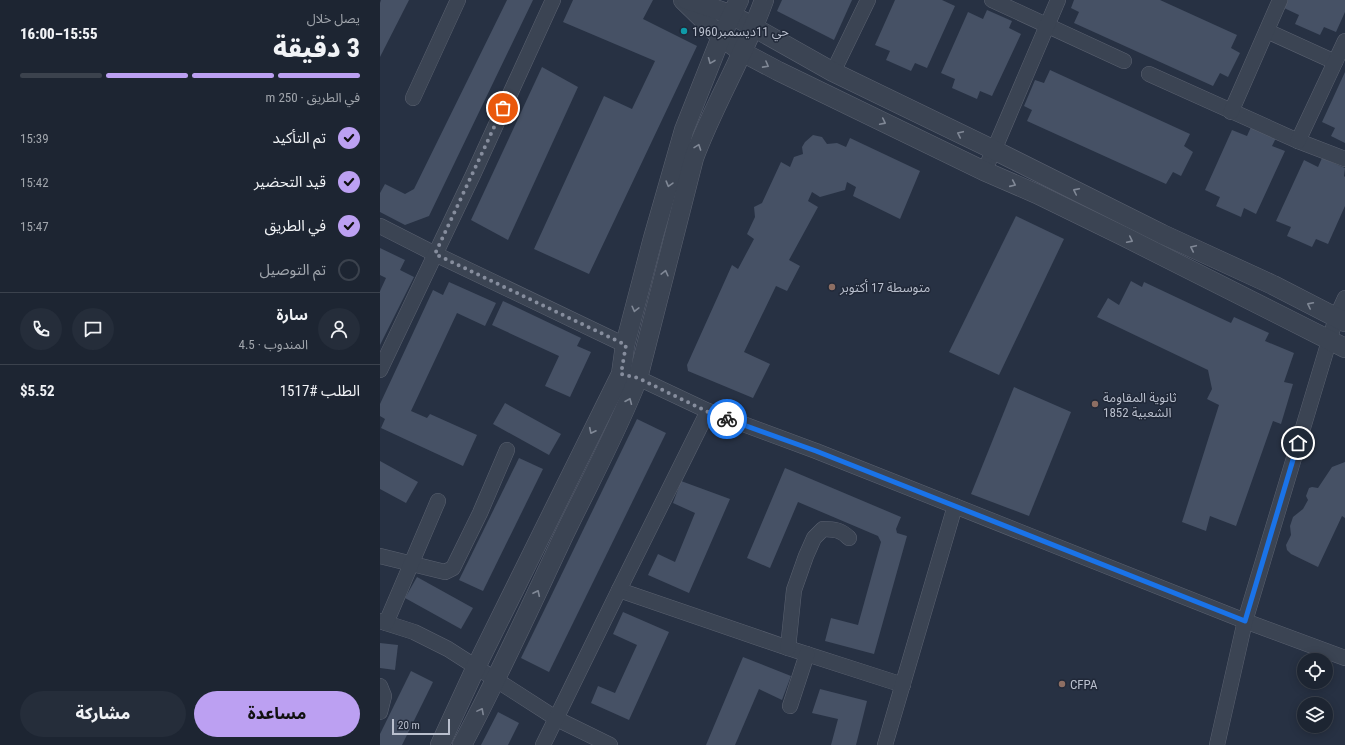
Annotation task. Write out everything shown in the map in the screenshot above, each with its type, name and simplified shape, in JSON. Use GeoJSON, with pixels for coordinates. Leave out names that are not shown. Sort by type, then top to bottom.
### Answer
{"type":"FeatureCollection","features":[{"type":"Feature","properties":{"kind":"street"},"geometry":{"type":"LineString","coordinates":[[414,98],[458,0]]}},
{"type":"Feature","properties":{"kind":"street"},"geometry":{"type":"LineString","coordinates":[[380,370],[553,0]]}},
{"type":"Feature","properties":{"kind":"street"},"geometry":{"type":"LineString","coordinates":[[683,0],[721,37],[742,52],[778,72],[984,171],[1037,194],[1337,344]]}},
{"type":"Feature","properties":{"kind":"street"},"geometry":{"type":"LineString","coordinates":[[687,0],[707,6],[736,7],[754,28],[833,72],[1162,234],[1273,285],[1340,320]]}},
{"type":"Feature","properties":{"kind":"street"},"geometry":{"type":"LineString","coordinates":[[440,745],[476,667],[630,376],[694,158],[703,133],[754,28],[764,0]]}},
{"type":"Feature","properties":{"kind":"street"},"geometry":{"type":"LineString","coordinates":[[833,72],[868,0]]}},
{"type":"Feature","properties":{"kind":"street"},"geometry":{"type":"LineString","coordinates":[[992,0],[1124,61]]}},
{"type":"Feature","properties":{"kind":"street"},"geometry":{"type":"LineString","coordinates":[[984,171],[1058,0]]}},
{"type":"Feature","properties":{"kind":"street"},"geometry":{"type":"LineString","coordinates":[[1231,112],[1280,0]]}},
{"type":"Feature","properties":{"kind":"street"},"geometry":{"type":"LineString","coordinates":[[462,745],[496,681],[578,505],[628,405],[630,376],[626,345],[653,238],[684,130],[721,37],[736,7]]}},
{"type":"Feature","properties":{"kind":"street"},"geometry":{"type":"LineString","coordinates":[[1267,31],[1335,62]]}},
{"type":"Feature","properties":{"kind":"street"},"geometry":{"type":"LineString","coordinates":[[1298,141],[1345,41]]}},
{"type":"Feature","properties":{"kind":"street"},"geometry":{"type":"LineString","coordinates":[[1149,74],[1231,112],[1298,141],[1345,159]]}},
{"type":"Feature","properties":{"kind":"street"},"geometry":{"type":"LineString","coordinates":[[380,226],[435,254],[626,345]]}},
{"type":"Feature","properties":{"kind":"street"},"geometry":{"type":"LineString","coordinates":[[1217,745],[1245,621],[1337,344],[1345,298]]}},
{"type":"Feature","properties":{"kind":"street"},"geometry":{"type":"LineString","coordinates":[[630,376],[708,412],[816,451],[1245,621],[1345,658]]}},
{"type":"Feature","properties":{"kind":"street"},"geometry":{"type":"LineString","coordinates":[[544,745],[618,590],[708,412]]}},
{"type":"Feature","properties":{"kind":"street"},"geometry":{"type":"LineString","coordinates":[[380,556],[445,572],[453,568],[480,513],[508,450]]}},
{"type":"Feature","properties":{"kind":"street"},"geometry":{"type":"LineString","coordinates":[[438,501],[411,564],[383,622],[414,632],[448,649],[557,719],[610,745]]}},
{"type":"Feature","properties":{"kind":"street"},"geometry":{"type":"LineString","coordinates":[[885,745],[955,506]]}},
{"type":"Feature","properties":{"kind":"street"},"geometry":{"type":"LineString","coordinates":[[788,648],[794,590],[814,538],[823,530],[836,530],[844,532],[849,538]]}},
{"type":"Feature","properties":{"kind":"street"},"geometry":{"type":"LineString","coordinates":[[618,590],[788,648],[903,685]]}},
{"type":"Feature","properties":{"kind":"street"},"geometry":{"type":"LineString","coordinates":[[790,706],[807,654]]}},
{"type":"Feature","properties":{"kind":"street"},"geometry":{"type":"LineString","coordinates":[[380,686],[384,696],[380,712]]}},
{"type":"Feature","properties":{"kind":"building"},"geometry":{"type":"Polygon","coordinates":[[[381,0],[409,0],[380,57],[380,3],[381,0]]]}},
{"type":"Feature","properties":{"kind":"building"},"geometry":{"type":"Polygon","coordinates":[[[507,0],[533,0],[429,216],[405,225],[380,212],[380,193],[385,184],[405,194],[414,189],[507,0]]]}},
{"type":"Feature","properties":{"kind":"building"},"geometry":{"type":"Polygon","coordinates":[[[573,0],[653,0],[643,19],[697,46],[589,274],[534,249],[604,96],[632,109],[655,61],[563,22],[573,0]]]}},
{"type":"Feature","properties":{"kind":"building"},"geometry":{"type":"Polygon","coordinates":[[[782,0],[852,0],[834,40],[777,11],[782,0]]]}},
{"type":"Feature","properties":{"kind":"building"},"geometry":{"type":"Polygon","coordinates":[[[895,0],[942,0],[955,6],[927,68],[915,63],[911,71],[886,60],[890,51],[875,45],[895,0]]]}},
{"type":"Feature","properties":{"kind":"building"},"geometry":{"type":"Polygon","coordinates":[[[1074,0],[1160,0],[1237,35],[1231,48],[1240,53],[1228,77],[1220,73],[1213,86],[1074,23],[1079,12],[1071,8],[1074,0]]]}},
{"type":"Feature","properties":{"kind":"building"},"geometry":{"type":"Polygon","coordinates":[[[1288,0],[1345,0],[1345,12],[1336,32],[1324,27],[1320,35],[1295,24],[1299,15],[1284,8],[1288,0]]]}},
{"type":"Feature","properties":{"kind":"building"},"geometry":{"type":"Polygon","coordinates":[[[987,10],[1012,21],[1009,28],[1021,34],[992,96],[980,91],[977,99],[952,88],[955,79],[941,73],[968,12],[983,19],[987,10]]]}},
{"type":"Feature","properties":{"kind":"building"},"geometry":{"type":"Polygon","coordinates":[[[542,67],[578,87],[508,240],[471,220],[542,67]]]}},
{"type":"Feature","properties":{"kind":"building"},"geometry":{"type":"Polygon","coordinates":[[[1050,70],[1190,134],[1184,146],[1193,152],[1181,176],[1173,172],[1166,184],[1027,121],[1032,110],[1024,106],[1035,80],[1044,83],[1050,70]]]}},
{"type":"Feature","properties":{"kind":"building"},"geometry":{"type":"Polygon","coordinates":[[[1345,72],[1345,143],[1331,136],[1335,128],[1322,122],[1345,72]]]}},
{"type":"Feature","properties":{"kind":"building"},"geometry":{"type":"Polygon","coordinates":[[[1251,127],[1276,138],[1272,146],[1285,151],[1256,214],[1244,208],[1241,217],[1216,206],[1220,197],[1205,190],[1232,130],[1247,136],[1251,127]]]}},
{"type":"Feature","properties":{"kind":"building"},"geometry":{"type":"Polygon","coordinates":[[[813,135],[822,137],[827,144],[837,143],[846,147],[850,138],[920,171],[900,219],[853,196],[856,187],[847,182],[845,190],[820,197],[812,192],[808,201],[818,207],[789,260],[800,266],[787,291],[776,286],[744,352],[770,364],[753,398],[688,371],[687,365],[732,265],[738,269],[754,239],[747,234],[755,217],[754,207],[762,203],[781,162],[790,167],[794,157],[803,154],[802,147],[813,135]]]}},
{"type":"Feature","properties":{"kind":"building"},"geometry":{"type":"Polygon","coordinates":[[[1322,158],[1345,168],[1345,206],[1328,244],[1316,239],[1312,247],[1287,236],[1291,227],[1276,221],[1304,160],[1318,167],[1322,158]]]}},
{"type":"Feature","properties":{"kind":"building"},"geometry":{"type":"Polygon","coordinates":[[[1016,216],[1064,239],[999,375],[949,352],[1016,216]]]}},
{"type":"Feature","properties":{"kind":"building"},"geometry":{"type":"Polygon","coordinates":[[[380,248],[405,260],[400,270],[414,277],[380,345],[380,291],[386,278],[380,275],[380,248]]]}},
{"type":"Feature","properties":{"kind":"building"},"geometry":{"type":"Polygon","coordinates":[[[1131,281],[1142,287],[1144,282],[1231,323],[1234,317],[1269,333],[1265,341],[1294,353],[1284,382],[1293,384],[1281,424],[1273,421],[1236,526],[1210,516],[1206,531],[1182,522],[1219,405],[1207,399],[1212,389],[1208,370],[1097,317],[1108,298],[1119,305],[1131,281]]]}},
{"type":"Feature","properties":{"kind":"building"},"geometry":{"type":"Polygon","coordinates":[[[449,282],[496,303],[485,326],[457,313],[411,411],[427,418],[430,414],[477,435],[463,466],[381,428],[385,419],[380,416],[380,404],[433,290],[443,295],[449,282]]]}},
{"type":"Feature","properties":{"kind":"building"},"geometry":{"type":"Polygon","coordinates":[[[503,301],[581,338],[577,346],[591,352],[570,397],[545,386],[559,356],[492,325],[503,301]]]}},
{"type":"Feature","properties":{"kind":"building"},"geometry":{"type":"Polygon","coordinates":[[[1014,387],[1071,412],[1029,516],[971,494],[1014,387]]]}},
{"type":"Feature","properties":{"kind":"building"},"geometry":{"type":"Polygon","coordinates":[[[505,403],[561,434],[549,455],[493,424],[505,403]]]}},
{"type":"Feature","properties":{"kind":"building"},"geometry":{"type":"Polygon","coordinates":[[[637,419],[666,433],[549,672],[521,658],[637,419]]]}},
{"type":"Feature","properties":{"kind":"building"},"geometry":{"type":"Polygon","coordinates":[[[519,458],[543,469],[483,591],[459,580],[519,458]]]}},
{"type":"Feature","properties":{"kind":"building"},"geometry":{"type":"Polygon","coordinates":[[[380,461],[418,482],[406,503],[380,489],[380,461]]]}},
{"type":"Feature","properties":{"kind":"building"},"geometry":{"type":"Polygon","coordinates":[[[1345,462],[1345,518],[1342,516],[1318,567],[1291,554],[1287,550],[1286,545],[1291,535],[1290,526],[1293,517],[1303,509],[1308,500],[1306,496],[1309,488],[1318,488],[1332,467],[1345,462]]]}},
{"type":"Feature","properties":{"kind":"building"},"geometry":{"type":"Polygon","coordinates":[[[785,468],[901,517],[896,529],[897,533],[907,536],[874,654],[825,641],[831,618],[858,625],[881,542],[878,536],[798,502],[770,568],[747,558],[785,468]]]}},
{"type":"Feature","properties":{"kind":"building"},"geometry":{"type":"Polygon","coordinates":[[[681,481],[730,499],[689,593],[648,575],[658,554],[675,562],[695,513],[673,503],[681,481]]]}},
{"type":"Feature","properties":{"kind":"building"},"geometry":{"type":"Polygon","coordinates":[[[417,577],[473,608],[461,629],[405,598],[417,577]]]}},
{"type":"Feature","properties":{"kind":"building"},"geometry":{"type":"Polygon","coordinates":[[[623,612],[669,632],[629,720],[591,703],[598,686],[615,693],[637,645],[613,634],[623,612]]]}},
{"type":"Feature","properties":{"kind":"building"},"geometry":{"type":"Polygon","coordinates":[[[380,643],[398,645],[395,670],[380,668],[380,643]]]}},
{"type":"Feature","properties":{"kind":"building"},"geometry":{"type":"Polygon","coordinates":[[[743,657],[791,676],[782,700],[759,689],[735,745],[706,745],[743,657]]]}},
{"type":"Feature","properties":{"kind":"building"},"geometry":{"type":"Polygon","coordinates":[[[411,671],[433,682],[402,745],[380,745],[380,734],[411,671]]]}},
{"type":"Feature","properties":{"kind":"building"},"geometry":{"type":"Polygon","coordinates":[[[820,689],[867,701],[856,745],[831,745],[838,719],[812,713],[820,689]]]}},
{"type":"Feature","properties":{"kind":"building"},"geometry":{"type":"Polygon","coordinates":[[[498,712],[519,723],[508,745],[481,745],[498,712]]]}},
{"type":"Feature","properties":{"kind":"way so far"},"geometry":{"type":"LineString","coordinates":[[503,108],[435,254],[626,345],[621,374],[638,378],[708,412],[727,419]]}},
{"type":"Feature","properties":{"kind":"place","name":"حي 11ديسمبر1960"},"geometry":{"type":"Point","coordinates":[684,31]}},
{"type":"Feature","properties":{"kind":"place","name":"متوسطة 17 أكتوبر"},"geometry":{"type":"Point","coordinates":[832,287]}},
{"type":"Feature","properties":{"kind":"place","name":"ثانوية المقاومة الشعبية 1852"},"geometry":{"type":"Point","coordinates":[1095,404]}},
{"type":"Feature","properties":{"kind":"place","name":"CFPA"},"geometry":{"type":"Point","coordinates":[1062,684]}},
{"type":"Feature","properties":{"kind":"route"},"geometry":{"type":"LineString","coordinates":[[727,419],[816,451],[1245,621],[1298,443]]}}]}
